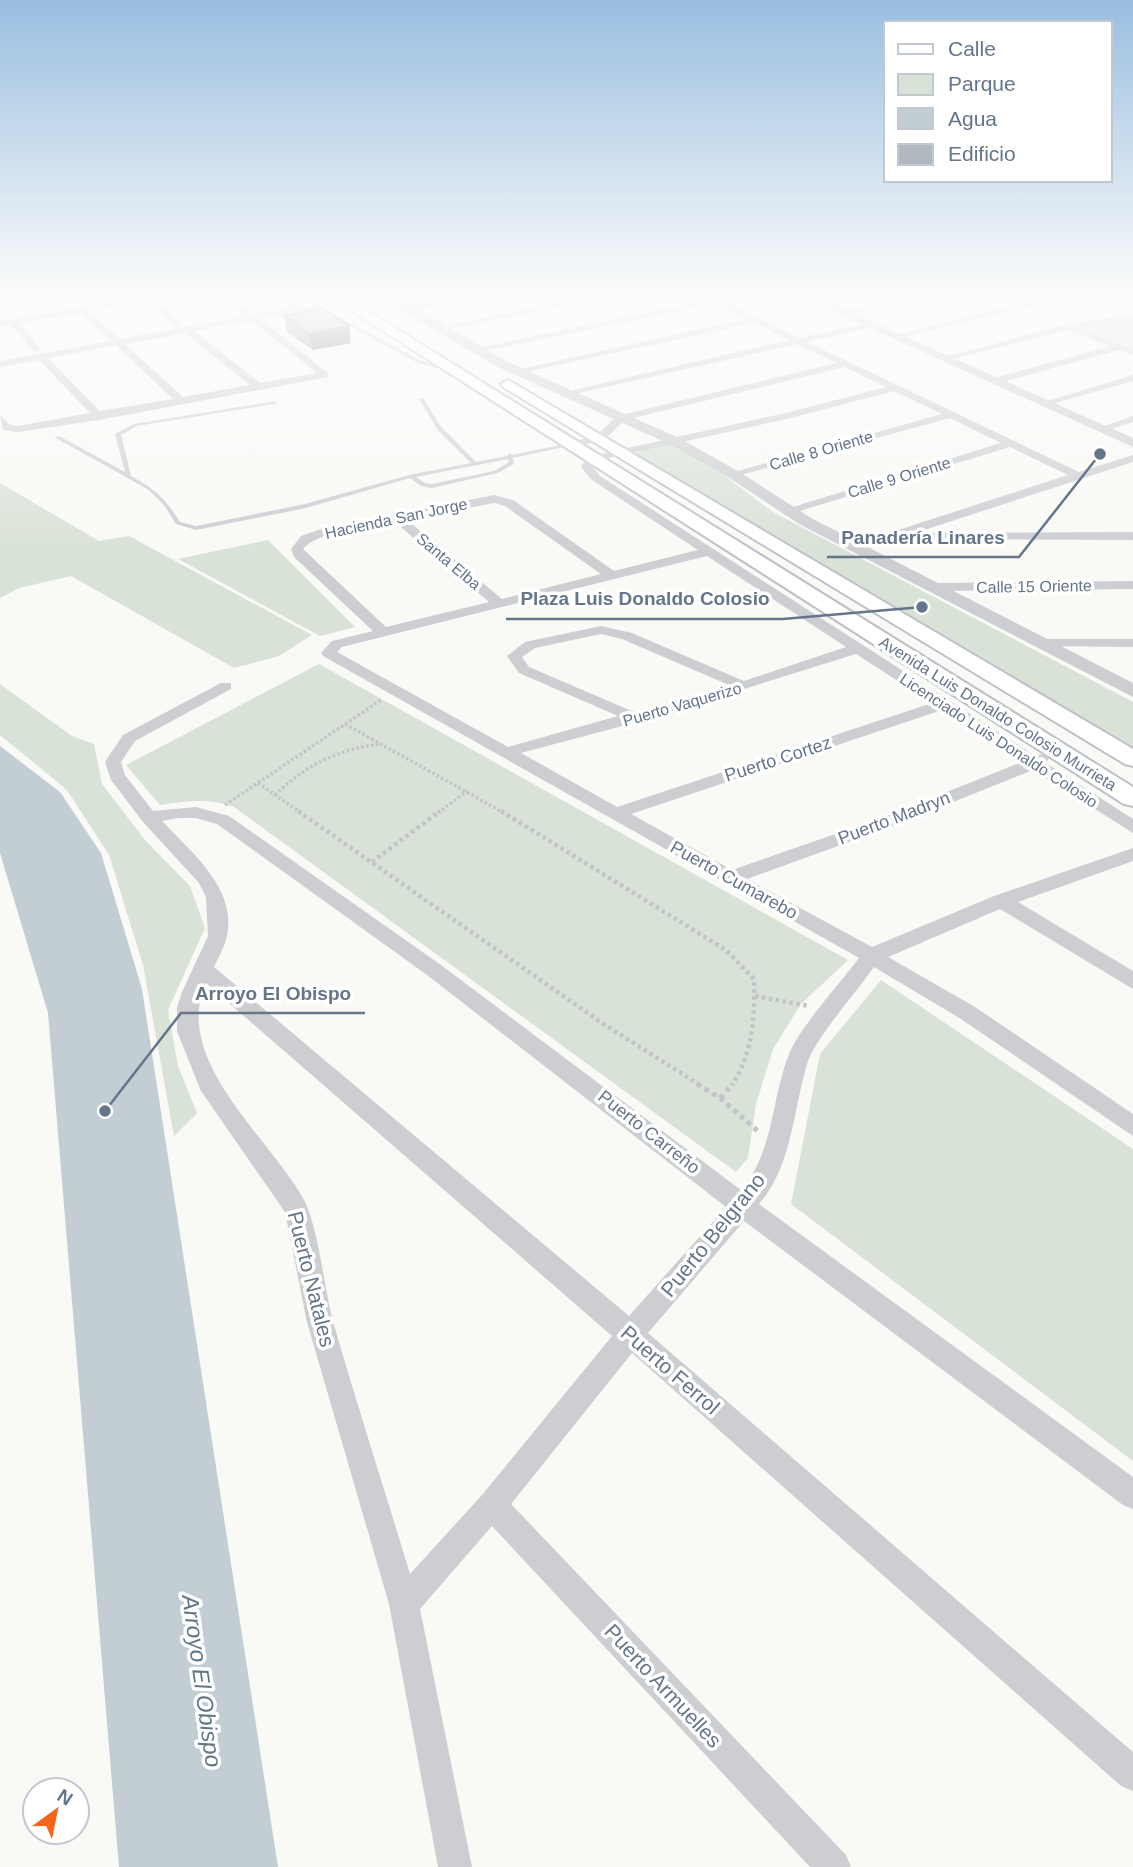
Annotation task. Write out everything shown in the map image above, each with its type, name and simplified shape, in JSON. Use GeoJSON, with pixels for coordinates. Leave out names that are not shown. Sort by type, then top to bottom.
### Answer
{"type":"FeatureCollection","features":[{"type":"Feature","properties":{"kind":"main road","name":"Avenida Luis Donaldo Colosio Murrieta"},"geometry":{"type":"LineString","coordinates":[[468,380],[973,699],[1044,747],[1133,798]]}},
{"type":"Feature","properties":{"kind":"main road","name":"Avenida Luis Donaldo Colosio Murrieta"},"geometry":{"type":"LineString","coordinates":[[508,380],[1133,759]]}},
{"type":"Feature","properties":{"kind":"main road"},"geometry":{"type":"LineString","coordinates":[[973,699],[993,705],[1013,705],[1018,701],[1017,689]]}},
{"type":"Feature","properties":{"kind":"main road"},"geometry":{"type":"LineString","coordinates":[[1017,689],[1044,747]]}},
{"type":"Feature","properties":{"kind":"main road"},"geometry":{"type":"LineString","coordinates":[[1044,747],[1049,729],[1059,725],[1086,730]]}},
{"type":"Feature","properties":{"kind":"street"},"geometry":{"type":"LineString","coordinates":[[64,380],[99,416]]}},
{"type":"Feature","properties":{"kind":"street"},"geometry":{"type":"LineString","coordinates":[[159,380],[183,402]]}},
{"type":"Feature","properties":{"kind":"street"},"geometry":{"type":"LineString","coordinates":[[250,380],[260,388]]}},
{"type":"Feature","properties":{"kind":"street"},"geometry":{"type":"LineString","coordinates":[[0,418],[12,429],[299,380]]}},
{"type":"Feature","properties":{"kind":"street"},"geometry":{"type":"LineString","coordinates":[[537,380],[672,440],[857,548],[1133,691]]}},
{"type":"Feature","properties":{"kind":"street"},"geometry":{"type":"LineString","coordinates":[[566,393],[622,380]]}},
{"type":"Feature","properties":{"kind":"street"},"geometry":{"type":"LineString","coordinates":[[569,445],[600,438],[621,418],[778,380]]}},
{"type":"Feature","properties":{"kind":"street"},"geometry":{"type":"LineString","coordinates":[[878,380],[1077,475]]}},
{"type":"Feature","properties":{"kind":"street"},"geometry":{"type":"LineString","coordinates":[[1045,403],[1126,380]]}},
{"type":"Feature","properties":{"kind":"street"},"geometry":{"type":"LineString","coordinates":[[995,381],[1133,443]]}},
{"type":"Feature","properties":{"kind":"street"},"geometry":{"type":"LineString","coordinates":[[591,458],[791,415],[894,388]]}},
{"type":"Feature","properties":{"kind":"street","name":"Calle 8 Oriente"},"geometry":{"type":"LineString","coordinates":[[733,474],[949,415]]}},
{"type":"Feature","properties":{"kind":"street"},"geometry":{"type":"LineString","coordinates":[[1101,429],[1133,419]]}},
{"type":"Feature","properties":{"kind":"street","name":"Calle 9 Oriente"},"geometry":{"type":"LineString","coordinates":[[789,510],[1009,444]]}},
{"type":"Feature","properties":{"kind":"street","name":"Licenciado Luis Donaldo Colosio"},"geometry":{"type":"LineString","coordinates":[[591,458],[587,467],[596,478],[859,648],[942,705],[1044,747],[1133,827]]}},
{"type":"Feature","properties":{"kind":"street"},"geometry":{"type":"LineString","coordinates":[[857,548],[1133,458]]}},
{"type":"Feature","properties":{"kind":"street","name":"Hacienda San Jorge"},"geometry":{"type":"LineString","coordinates":[[383,632],[299,554],[300,543],[315,535],[494,499],[509,503],[612,576]]}},
{"type":"Feature","properties":{"kind":"street","name":"Santa Elba"},"geometry":{"type":"LineString","coordinates":[[398,517],[500,604]]}},
{"type":"Feature","properties":{"kind":"street"},"geometry":{"type":"LineString","coordinates":[[885,538],[1133,536]]}},
{"type":"Feature","properties":{"kind":"street"},"geometry":{"type":"LineString","coordinates":[[383,632],[711,551]]}},
{"type":"Feature","properties":{"kind":"street","name":"Calle 15 Oriente"},"geometry":{"type":"LineString","coordinates":[[936,587],[1133,585]]}},
{"type":"Feature","properties":{"kind":"street"},"geometry":{"type":"LineString","coordinates":[[635,718],[524,670],[514,656],[530,645],[601,630],[626,636],[743,686]]}},
{"type":"Feature","properties":{"kind":"street","name":"Puerto Cumarebo"},"geometry":{"type":"LineString","coordinates":[[383,632],[337,644],[328,650],[330,657],[871,956],[968,1013],[1133,1126]]}},
{"type":"Feature","properties":{"kind":"street"},"geometry":{"type":"LineString","coordinates":[[1041,643],[1133,643]]}},
{"type":"Feature","properties":{"kind":"street","name":"Puerto Vaquerizo"},"geometry":{"type":"LineString","coordinates":[[504,753],[635,718],[859,648]]}},
{"type":"Feature","properties":{"kind":"street","name":"Puerto Natales"},"geometry":{"type":"LineString","coordinates":[[226,685],[149,724],[119,749],[113,762],[117,776],[149,818],[200,872],[215,897],[218,936],[187,1008],[187,1031],[209,1085],[232,1120],[280,1182],[296,1209],[320,1322],[404,1604],[455,1867]]}},
{"type":"Feature","properties":{"kind":"street","name":"Puerto Cortez"},"geometry":{"type":"LineString","coordinates":[[613,814],[942,705]]}},
{"type":"Feature","properties":{"kind":"street","name":"Puerto Madryn"},"geometry":{"type":"LineString","coordinates":[[730,878],[890,821],[1044,747]]}},
{"type":"Feature","properties":{"kind":"street"},"geometry":{"type":"LineString","coordinates":[[149,818],[185,811],[211,814]]}},
{"type":"Feature","properties":{"kind":"street","name":"Puerto Carreño"},"geometry":{"type":"LineString","coordinates":[[211,814],[356,912],[743,1206],[1133,1495]]}},
{"type":"Feature","properties":{"kind":"street","name":"Puerto Belgrano"},"geometry":{"type":"LineString","coordinates":[[404,1604],[492,1505],[630,1334],[763,1182],[776,1146],[799,1055],[871,956],[1001,901],[1133,854]]}},
{"type":"Feature","properties":{"kind":"street"},"geometry":{"type":"LineString","coordinates":[[1001,901],[1133,981]]}},
{"type":"Feature","properties":{"kind":"street","name":"Puerto Ferrol"},"geometry":{"type":"LineString","coordinates":[[204,970],[630,1334],[1133,1774]]}},
{"type":"Feature","properties":{"kind":"street","name":"Puerto Armuelles"},"geometry":{"type":"LineString","coordinates":[[492,1505],[834,1867]]}},
{"type":"Feature","properties":{"kind":"lane"},"geometry":{"type":"LineString","coordinates":[[421,399],[439,428],[474,463]]}},
{"type":"Feature","properties":{"kind":"lane"},"geometry":{"type":"LineString","coordinates":[[129,478],[118,433],[121,431],[136,425],[274,402]]}},
{"type":"Feature","properties":{"kind":"lane"},"geometry":{"type":"LineString","coordinates":[[57,438],[159,496],[178,523],[196,528],[306,506],[411,477],[569,445]]}},
{"type":"Feature","properties":{"kind":"lane"},"geometry":{"type":"LineString","coordinates":[[411,477],[423,485],[432,486],[496,472],[512,463],[510,455]]}},
{"type":"Feature","properties":{"kind":"path"},"geometry":{"type":"LineString","coordinates":[[211,814],[393,692]]}},
{"type":"Feature","properties":{"kind":"path"},"geometry":{"type":"LineString","coordinates":[[345,724],[467,791],[726,950],[754,979],[756,1026],[737,1084],[720,1098]]}},
{"type":"Feature","properties":{"kind":"path"},"geometry":{"type":"LineString","coordinates":[[275,795],[316,761],[349,747],[383,744]]}},
{"type":"Feature","properties":{"kind":"path"},"geometry":{"type":"LineString","coordinates":[[258,783],[602,1023],[720,1098],[776,1146]]}},
{"type":"Feature","properties":{"kind":"path"},"geometry":{"type":"LineString","coordinates":[[372,862],[467,791]]}},
{"type":"Feature","properties":{"kind":"path"},"geometry":{"type":"LineString","coordinates":[[755,996],[830,1010]]}},
{"type":"Feature","properties":{"kind":"green space"},"geometry":{"type":"Polygon","coordinates":[[[665,442],[724,475],[773,512],[1133,702],[1133,753],[635,453],[665,442]]]}},
{"type":"Feature","properties":{"kind":"green space"},"geometry":{"type":"Polygon","coordinates":[[[0,483],[99,541],[129,536],[312,635],[279,656],[234,668],[71,576],[19,588],[0,598],[0,483]]]}},
{"type":"Feature","properties":{"kind":"green space"},"geometry":{"type":"Polygon","coordinates":[[[268,540],[355,627],[320,636],[178,559],[268,540]]]}},
{"type":"Feature","properties":{"kind":"green space"},"geometry":{"type":"Polygon","coordinates":[[[319,664],[848,960],[801,1004],[773,1049],[756,1104],[748,1158],[736,1172],[234,807],[206,801],[160,805],[126,765],[319,664]]]}},
{"type":"Feature","properties":{"kind":"green space"},"geometry":{"type":"Polygon","coordinates":[[[0,684],[72,736],[94,744],[102,784],[145,840],[190,886],[205,928],[168,1010],[178,1066],[197,1113],[174,1136],[143,965],[109,855],[67,790],[0,735],[0,684]]]}},
{"type":"Feature","properties":{"kind":"green space"},"geometry":{"type":"Polygon","coordinates":[[[881,980],[1133,1149],[1133,1461],[791,1204],[820,1054],[881,980]]]}},
{"type":"Feature","properties":{"kind":"water"},"geometry":{"type":"Polygon","coordinates":[[[0,746],[60,792],[101,853],[142,989],[278,1867],[119,1867],[48,1013],[0,853],[0,746]]]}},
{"type":"Feature","properties":{"kind":"place","name":"Panadería Linares"},"geometry":{"type":"Point","coordinates":[1100,454]}},
{"type":"Feature","properties":{"kind":"place","name":"Plaza Luis Donaldo Colosio"},"geometry":{"type":"Point","coordinates":[922,607]}},
{"type":"Feature","properties":{"kind":"place","name":"Arroyo El Obispo"},"geometry":{"type":"Point","coordinates":[105,1111]}}]}
